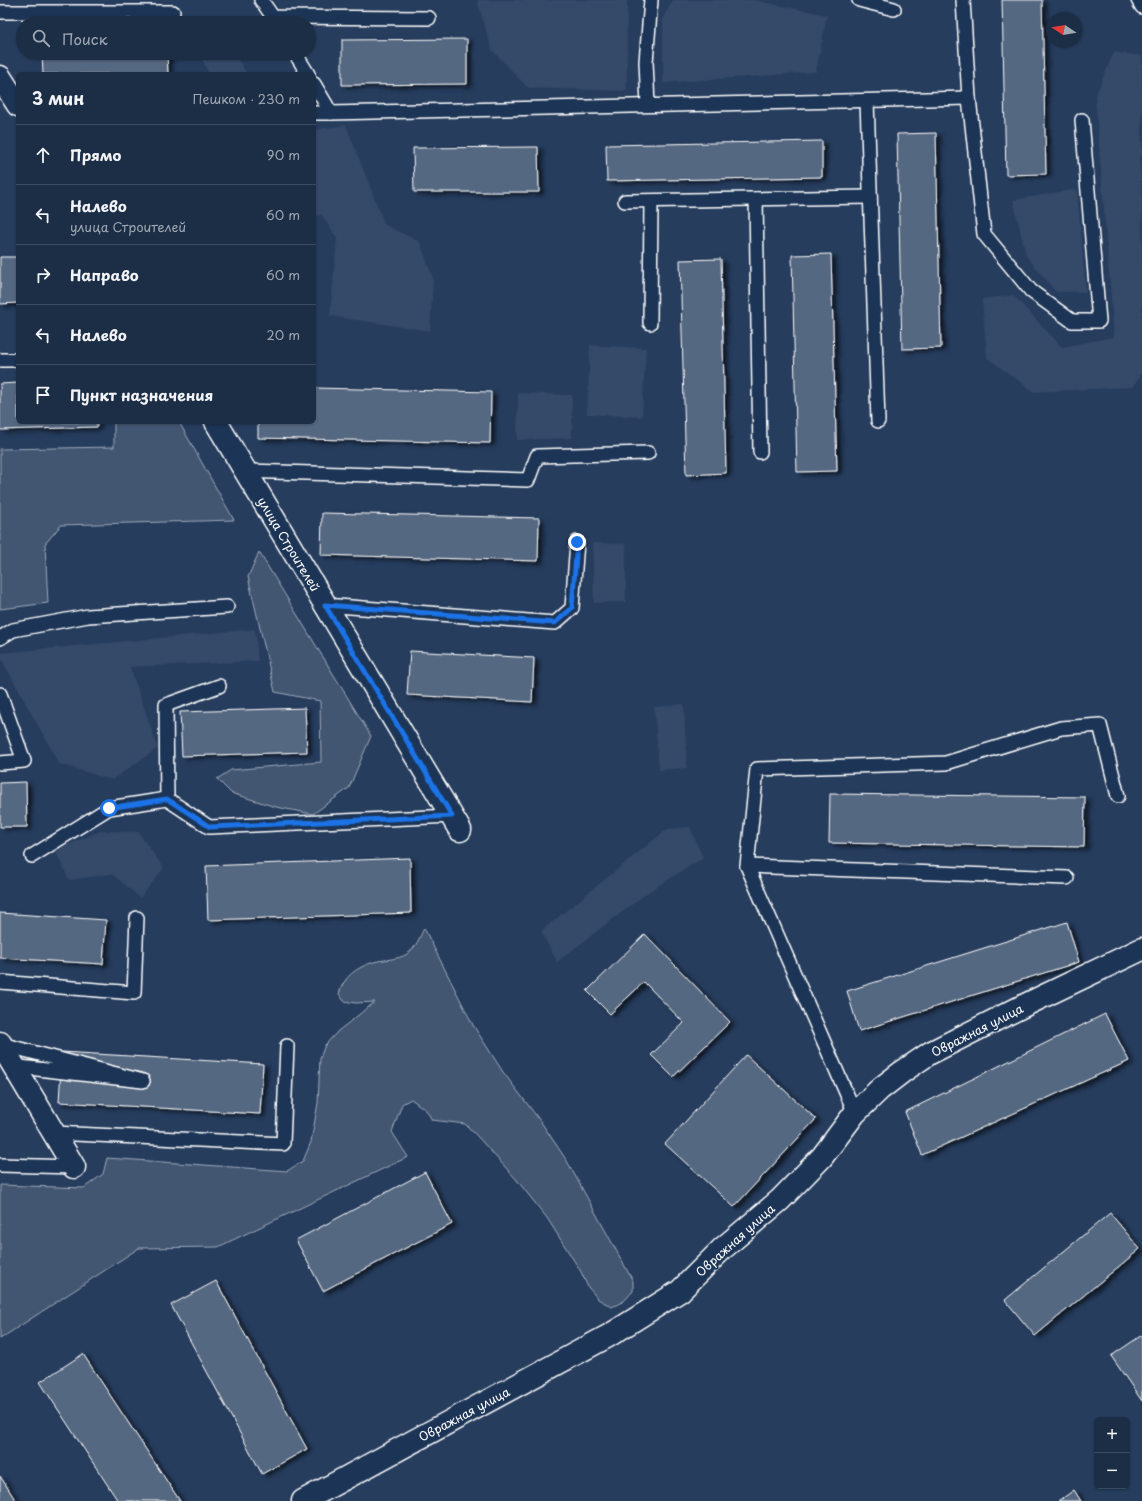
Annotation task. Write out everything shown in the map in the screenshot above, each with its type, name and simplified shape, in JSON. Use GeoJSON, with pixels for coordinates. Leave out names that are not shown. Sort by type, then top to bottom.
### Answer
{"type":"FeatureCollection","features":[{"type":"Feature","properties":{"kind":"street"},"geometry":{"type":"LineString","coordinates":[[0,78],[16,102]]}},
{"type":"Feature","properties":{"kind":"street","name":"улица Строителей"},"geometry":{"type":"LineString","coordinates":[[217,424],[456,823]]}},
{"type":"Feature","properties":{"kind":"street","name":"Овражная улица"},"geometry":{"type":"LineString","coordinates":[[303,1501],[610,1335],[680,1292],[722,1249],[786,1195],[822,1157],[855,1113],[880,1089],[930,1053],[1036,999],[1142,950]]}},
{"type":"Feature","properties":{"kind":"street"},"geometry":{"type":"LineString","coordinates":[[0,1050],[54,1133],[74,1167]]}},
{"type":"Feature","properties":{"kind":"lane"},"geometry":{"type":"LineString","coordinates":[[262,0],[272,16]]}},
{"type":"Feature","properties":{"kind":"lane"},"geometry":{"type":"LineString","coordinates":[[648,106],[646,62],[651,0]]}},
{"type":"Feature","properties":{"kind":"lane"},"geometry":{"type":"LineString","coordinates":[[859,0],[894,9]]}},
{"type":"Feature","properties":{"kind":"lane"},"geometry":{"type":"LineString","coordinates":[[964,0],[969,98],[984,234],[1031,291],[1072,321],[1099,321],[1082,120]]}},
{"type":"Feature","properties":{"kind":"lane"},"geometry":{"type":"LineString","coordinates":[[1138,0],[1142,7]]}},
{"type":"Feature","properties":{"kind":"lane"},"geometry":{"type":"LineString","coordinates":[[0,12],[173,12]]}},
{"type":"Feature","properties":{"kind":"lane"},"geometry":{"type":"LineString","coordinates":[[316,19],[429,18]]}},
{"type":"Feature","properties":{"kind":"lane"},"geometry":{"type":"LineString","coordinates":[[299,60],[307,72]]}},
{"type":"Feature","properties":{"kind":"lane"},"geometry":{"type":"LineString","coordinates":[[316,87],[331,113]]}},
{"type":"Feature","properties":{"kind":"lane"},"geometry":{"type":"LineString","coordinates":[[316,113],[969,98]]}},
{"type":"Feature","properties":{"kind":"lane"},"geometry":{"type":"LineString","coordinates":[[867,100],[878,421]]}},
{"type":"Feature","properties":{"kind":"lane"},"geometry":{"type":"LineString","coordinates":[[625,201],[870,197]]}},
{"type":"Feature","properties":{"kind":"lane"},"geometry":{"type":"LineString","coordinates":[[756,199],[760,452]]}},
{"type":"Feature","properties":{"kind":"lane"},"geometry":{"type":"LineString","coordinates":[[650,323],[651,201]]}},
{"type":"Feature","properties":{"kind":"lane"},"geometry":{"type":"LineString","coordinates":[[0,360],[16,360]]}},
{"type":"Feature","properties":{"kind":"lane"},"geometry":{"type":"LineString","coordinates":[[245,471],[528,480],[537,456],[648,453]]}},
{"type":"Feature","properties":{"kind":"lane"},"geometry":{"type":"LineString","coordinates":[[325,605],[555,623],[572,608],[577,542]]}},
{"type":"Feature","properties":{"kind":"lane"},"geometry":{"type":"LineString","coordinates":[[0,638],[13,630],[88,616],[227,607]]}},
{"type":"Feature","properties":{"kind":"lane"},"geometry":{"type":"LineString","coordinates":[[167,799],[166,705],[219,686]]}},
{"type":"Feature","properties":{"kind":"lane"},"geometry":{"type":"LineString","coordinates":[[0,694],[24,761],[0,763]]}},
{"type":"Feature","properties":{"kind":"lane"},"geometry":{"type":"LineString","coordinates":[[855,1113],[747,866],[757,768],[946,763],[1061,728],[1100,725],[1118,796]]}},
{"type":"Feature","properties":{"kind":"lane"},"geometry":{"type":"LineString","coordinates":[[32,856],[109,808],[167,799],[210,827],[456,823]]}},
{"type":"Feature","properties":{"kind":"lane"},"geometry":{"type":"LineString","coordinates":[[747,866],[1067,878]]}},
{"type":"Feature","properties":{"kind":"lane"},"geometry":{"type":"LineString","coordinates":[[0,982],[134,993],[136,918]]}},
{"type":"Feature","properties":{"kind":"lane"},"geometry":{"type":"LineString","coordinates":[[54,1133],[283,1144],[287,1046]]}},
{"type":"Feature","properties":{"kind":"lane"},"geometry":{"type":"LineString","coordinates":[[0,1050],[143,1081],[0,1050]]}},
{"type":"Feature","properties":{"kind":"lane"},"geometry":{"type":"LineString","coordinates":[[0,1164],[74,1167]]}},
{"type":"Feature","properties":{"kind":"shaded area"},"geometry":{"type":"Polygon","coordinates":[[[477,0],[627,0],[627,91],[528,88],[492,50],[477,0]]]}},
{"type":"Feature","properties":{"kind":"shaded area"},"geometry":{"type":"Polygon","coordinates":[[[673,0],[753,0],[827,15],[816,72],[663,83],[663,18],[673,0]]]}},
{"type":"Feature","properties":{"kind":"shaded area"},"geometry":{"type":"Polygon","coordinates":[[[1114,52],[1142,56],[1142,153],[1139,159],[1142,192],[1142,373],[1133,387],[1034,392],[987,358],[982,299],[1013,295],[1062,347],[1114,337],[1095,96],[1114,52]]]}},
{"type":"Feature","properties":{"kind":"shaded area"},"geometry":{"type":"Polygon","coordinates":[[[202,60],[238,60],[246,72],[208,72],[202,60]]]}},
{"type":"Feature","properties":{"kind":"shaded area"},"geometry":{"type":"Polygon","coordinates":[[[346,125],[385,225],[420,242],[433,278],[430,331],[330,316],[337,238],[321,214],[316,216],[316,130],[346,125]]]}},
{"type":"Feature","properties":{"kind":"shaded area"},"geometry":{"type":"Polygon","coordinates":[[[1077,189],[1086,292],[1056,292],[1026,256],[1013,200],[1077,189]]]}},
{"type":"Feature","properties":{"kind":"shaded area"},"geometry":{"type":"Polygon","coordinates":[[[590,345],[646,348],[642,417],[587,414],[590,345]]]}},
{"type":"Feature","properties":{"kind":"shaded area"},"geometry":{"type":"Polygon","coordinates":[[[518,393],[572,395],[572,438],[517,440],[518,393]]]}},
{"type":"Feature","properties":{"kind":"shaded area"},"geometry":{"type":"Polygon","coordinates":[[[114,424],[180,424],[234,520],[61,525],[45,544],[48,603],[0,609],[0,449],[114,447],[114,424]]]}},
{"type":"Feature","properties":{"kind":"shaded area"},"geometry":{"type":"Polygon","coordinates":[[[592,543],[626,544],[626,602],[594,603],[592,543]]]}},
{"type":"Feature","properties":{"kind":"shaded area"},"geometry":{"type":"Polygon","coordinates":[[[259,552],[371,736],[349,788],[313,814],[276,807],[231,793],[217,779],[231,770],[321,762],[320,701],[275,692],[248,577],[259,552]]]}},
{"type":"Feature","properties":{"kind":"shaded area"},"geometry":{"type":"Polygon","coordinates":[[[255,629],[258,661],[130,667],[158,748],[112,780],[59,764],[0,656],[0,653],[255,629]]]}},
{"type":"Feature","properties":{"kind":"shaded area"},"geometry":{"type":"Polygon","coordinates":[[[684,704],[687,768],[659,770],[654,707],[684,704]]]}},
{"type":"Feature","properties":{"kind":"shaded area"},"geometry":{"type":"Polygon","coordinates":[[[690,827],[703,858],[647,893],[557,962],[541,931],[667,829],[690,827]]]}},
{"type":"Feature","properties":{"kind":"shaded area"},"geometry":{"type":"Polygon","coordinates":[[[101,831],[138,832],[164,868],[140,898],[112,874],[69,880],[55,850],[101,831]]]}},
{"type":"Feature","properties":{"kind":"shaded area"},"geometry":{"type":"Polygon","coordinates":[[[424,928],[473,1025],[503,1072],[541,1122],[567,1161],[633,1281],[633,1291],[624,1301],[612,1307],[598,1299],[588,1287],[580,1270],[547,1218],[516,1179],[465,1124],[432,1120],[426,1110],[411,1099],[402,1104],[392,1132],[408,1157],[218,1247],[139,1248],[0,1339],[0,1185],[84,1188],[103,1174],[107,1158],[287,1171],[303,1161],[311,1142],[318,1103],[320,1058],[325,1045],[338,1031],[375,1002],[355,1003],[344,1001],[339,994],[341,988],[347,978],[362,967],[374,962],[403,956],[410,952],[415,946],[424,928]]]}},
{"type":"Feature","properties":{"kind":"building"},"geometry":{"type":"Polygon","coordinates":[[[1002,0],[1042,0],[1046,174],[1006,175],[1002,0]]]}},
{"type":"Feature","properties":{"kind":"building"},"geometry":{"type":"Polygon","coordinates":[[[467,39],[467,84],[342,85],[342,40],[467,39]]]}},
{"type":"Feature","properties":{"kind":"building"},"geometry":{"type":"Polygon","coordinates":[[[42,60],[167,60],[168,72],[43,72],[42,60]]]}},
{"type":"Feature","properties":{"kind":"building"},"geometry":{"type":"Polygon","coordinates":[[[936,133],[941,348],[902,349],[897,134],[936,133]]]}},
{"type":"Feature","properties":{"kind":"building"},"geometry":{"type":"Polygon","coordinates":[[[822,141],[822,177],[607,181],[606,145],[822,141]]]}},
{"type":"Feature","properties":{"kind":"building"},"geometry":{"type":"Polygon","coordinates":[[[538,147],[539,192],[414,192],[413,148],[538,147]]]}},
{"type":"Feature","properties":{"kind":"building"},"geometry":{"type":"Polygon","coordinates":[[[831,254],[837,471],[797,472],[792,255],[831,254]]]}},
{"type":"Feature","properties":{"kind":"building"},"geometry":{"type":"Polygon","coordinates":[[[0,257],[16,257],[16,303],[0,304],[0,257]]]}},
{"type":"Feature","properties":{"kind":"building"},"geometry":{"type":"Polygon","coordinates":[[[721,259],[726,473],[686,475],[680,260],[721,259]]]}},
{"type":"Feature","properties":{"kind":"building"},"geometry":{"type":"Polygon","coordinates":[[[16,383],[16,424],[97,424],[97,427],[0,430],[0,384],[16,383]]]}},
{"type":"Feature","properties":{"kind":"building"},"geometry":{"type":"Polygon","coordinates":[[[316,388],[491,392],[490,443],[258,438],[258,424],[316,424],[316,388]]]}},
{"type":"Feature","properties":{"kind":"building"},"geometry":{"type":"Polygon","coordinates":[[[322,513],[539,518],[538,561],[321,555],[322,513]]]}},
{"type":"Feature","properties":{"kind":"building"},"geometry":{"type":"Polygon","coordinates":[[[410,651],[534,658],[532,702],[407,695],[410,651]]]}},
{"type":"Feature","properties":{"kind":"building"},"geometry":{"type":"Polygon","coordinates":[[[305,708],[307,752],[182,756],[180,712],[305,708]]]}},
{"type":"Feature","properties":{"kind":"building"},"geometry":{"type":"Polygon","coordinates":[[[26,782],[27,827],[0,827],[0,783],[26,782]]]}},
{"type":"Feature","properties":{"kind":"building"},"geometry":{"type":"Polygon","coordinates":[[[830,794],[1085,797],[1084,847],[829,843],[830,794]]]}},
{"type":"Feature","properties":{"kind":"building"},"geometry":{"type":"Polygon","coordinates":[[[410,858],[411,913],[208,920],[206,866],[410,858]]]}},
{"type":"Feature","properties":{"kind":"building"},"geometry":{"type":"Polygon","coordinates":[[[0,913],[106,920],[103,964],[0,958],[0,913]]]}},
{"type":"Feature","properties":{"kind":"building"},"geometry":{"type":"Polygon","coordinates":[[[1067,922],[1079,962],[859,1031],[847,991],[1067,922]]]}},
{"type":"Feature","properties":{"kind":"building"},"geometry":{"type":"Polygon","coordinates":[[[645,934],[730,1022],[673,1077],[651,1055],[684,1023],[644,982],[610,1014],[587,991],[645,934]]]}},
{"type":"Feature","properties":{"kind":"building"},"geometry":{"type":"Polygon","coordinates":[[[1105,1014],[1129,1061],[922,1155],[905,1112],[1105,1014]]]}},
{"type":"Feature","properties":{"kind":"building"},"geometry":{"type":"Polygon","coordinates":[[[62,1052],[263,1064],[260,1114],[59,1102],[62,1052]]]}},
{"type":"Feature","properties":{"kind":"building"},"geometry":{"type":"Polygon","coordinates":[[[746,1055],[816,1119],[734,1207],[665,1144],[746,1055]]]}},
{"type":"Feature","properties":{"kind":"building"},"geometry":{"type":"Polygon","coordinates":[[[425,1172],[452,1224],[323,1291],[296,1240],[425,1172]]]}},
{"type":"Feature","properties":{"kind":"building"},"geometry":{"type":"Polygon","coordinates":[[[1110,1213],[1140,1249],[1035,1336],[1005,1300],[1110,1213]]]}},
{"type":"Feature","properties":{"kind":"building"},"geometry":{"type":"Polygon","coordinates":[[[216,1281],[307,1449],[262,1474],[171,1305],[216,1281]]]}},
{"type":"Feature","properties":{"kind":"building"},"geometry":{"type":"Polygon","coordinates":[[[1142,1335],[1142,1401],[1111,1356],[1142,1335]]]}},
{"type":"Feature","properties":{"kind":"building"},"geometry":{"type":"Polygon","coordinates":[[[83,1354],[180,1501],[118,1501],[40,1382],[83,1354]]]}},
{"type":"Feature","properties":{"kind":"building"},"geometry":{"type":"Polygon","coordinates":[[[0,1476],[16,1501],[0,1501],[0,1476]]]}},
{"type":"Feature","properties":{"kind":"building"},"geometry":{"type":"Polygon","coordinates":[[[1074,1490],[1081,1501],[1059,1501],[1074,1490]]]}},
{"type":"Feature","properties":{"kind":"route"},"geometry":{"type":"LineString","coordinates":[[109,808],[167,799],[210,827],[452,816],[325,605],[555,623],[572,608],[577,542]]}}]}
